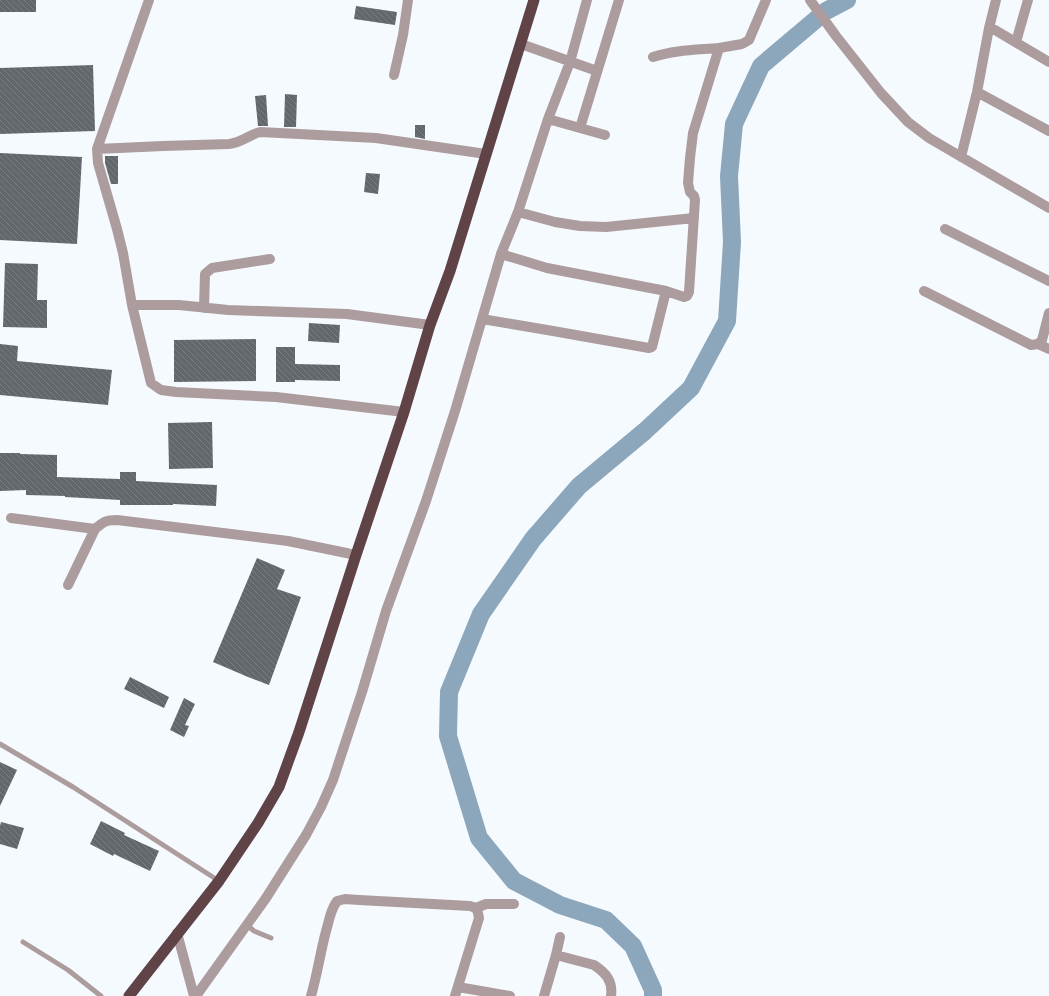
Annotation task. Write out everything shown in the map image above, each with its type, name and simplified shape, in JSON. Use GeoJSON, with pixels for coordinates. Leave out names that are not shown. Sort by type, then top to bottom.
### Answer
{"type":"FeatureCollection","features":[{"type":"Feature","properties":{"kind":"highway"},"geometry":{"type":"LineString","coordinates":[[129,996],[219,881],[258,823],[279,787],[299,732],[404,412],[430,325],[450,271],[534,0]]}},
{"type":"Feature","properties":{"kind":"street"},"geometry":{"type":"LineString","coordinates":[[149,0],[97,149],[98,163],[123,253],[132,305],[151,383],[161,390],[176,392],[276,397],[404,412]]}},
{"type":"Feature","properties":{"kind":"street"},"geometry":{"type":"LineString","coordinates":[[394,75],[403,35],[408,0]]}},
{"type":"Feature","properties":{"kind":"street"},"geometry":{"type":"LineString","coordinates":[[195,996],[266,898],[306,835],[333,780],[362,692],[386,611],[446,441],[501,254],[518,212],[548,119],[570,62],[587,0]]}},
{"type":"Feature","properties":{"kind":"street"},"geometry":{"type":"LineString","coordinates":[[580,128],[619,0]]}},
{"type":"Feature","properties":{"kind":"street"},"geometry":{"type":"LineString","coordinates":[[653,57],[674,51],[719,48],[742,44],[749,40],[766,0]]}},
{"type":"Feature","properties":{"kind":"street"},"geometry":{"type":"LineString","coordinates":[[810,0],[881,93],[908,122],[930,138],[961,157],[1049,208]]}},
{"type":"Feature","properties":{"kind":"street"},"geometry":{"type":"LineString","coordinates":[[961,157],[977,92],[996,0]]}},
{"type":"Feature","properties":{"kind":"street"},"geometry":{"type":"LineString","coordinates":[[1016,42],[1028,0]]}},
{"type":"Feature","properties":{"kind":"street"},"geometry":{"type":"LineString","coordinates":[[989,28],[1049,62]]}},
{"type":"Feature","properties":{"kind":"street"},"geometry":{"type":"LineString","coordinates":[[521,44],[597,71]]}},
{"type":"Feature","properties":{"kind":"street"},"geometry":{"type":"LineString","coordinates":[[501,254],[547,268],[666,291],[684,297],[688,296],[695,200],[694,196],[690,192],[688,183],[690,152],[693,133],[719,48]]}},
{"type":"Feature","properties":{"kind":"street"},"geometry":{"type":"LineString","coordinates":[[977,92],[1049,131]]}},
{"type":"Feature","properties":{"kind":"street"},"geometry":{"type":"LineString","coordinates":[[548,119],[605,135]]}},
{"type":"Feature","properties":{"kind":"street"},"geometry":{"type":"LineString","coordinates":[[97,149],[229,144],[240,142],[260,132],[376,138],[486,154]]}},
{"type":"Feature","properties":{"kind":"street"},"geometry":{"type":"LineString","coordinates":[[518,212],[555,222],[580,226],[606,227],[694,218]]}},
{"type":"Feature","properties":{"kind":"street"},"geometry":{"type":"LineString","coordinates":[[945,229],[1049,281]]}},
{"type":"Feature","properties":{"kind":"street"},"geometry":{"type":"LineString","coordinates":[[204,308],[205,274],[212,268],[270,259]]}},
{"type":"Feature","properties":{"kind":"street"},"geometry":{"type":"LineString","coordinates":[[482,320],[651,348],[666,291]]}},
{"type":"Feature","properties":{"kind":"street"},"geometry":{"type":"LineString","coordinates":[[924,291],[1029,344],[1038,344],[1049,349]]}},
{"type":"Feature","properties":{"kind":"street"},"geometry":{"type":"LineString","coordinates":[[132,305],[179,305],[228,310],[347,314],[430,325]]}},
{"type":"Feature","properties":{"kind":"street"},"geometry":{"type":"LineString","coordinates":[[1038,344],[1042,340],[1049,313]]}},
{"type":"Feature","properties":{"kind":"street"},"geometry":{"type":"LineString","coordinates":[[11,518],[95,529]]}},
{"type":"Feature","properties":{"kind":"street"},"geometry":{"type":"LineString","coordinates":[[68,585],[95,529],[107,520],[288,541],[356,555]]}},
{"type":"Feature","properties":{"kind":"street"},"geometry":{"type":"LineString","coordinates":[[311,996],[325,933],[333,907],[337,901],[344,899],[470,906],[476,908],[486,904],[514,904]]}},
{"type":"Feature","properties":{"kind":"street"},"geometry":{"type":"LineString","coordinates":[[476,908],[479,918],[456,991],[510,996]]}},
{"type":"Feature","properties":{"kind":"street"},"geometry":{"type":"LineString","coordinates":[[178,933],[195,996]]}},
{"type":"Feature","properties":{"kind":"street"},"geometry":{"type":"LineString","coordinates":[[544,996],[560,937]]}},
{"type":"Feature","properties":{"kind":"street"},"geometry":{"type":"LineString","coordinates":[[556,955],[596,966],[609,979],[612,988],[611,996]]}},
{"type":"Feature","properties":{"kind":"lane"},"geometry":{"type":"LineString","coordinates":[[0,744],[73,787],[219,881]]}},
{"type":"Feature","properties":{"kind":"lane"},"geometry":{"type":"LineString","coordinates":[[247,925],[254,931],[272,938]]}},
{"type":"Feature","properties":{"kind":"lane"},"geometry":{"type":"LineString","coordinates":[[23,942],[68,970],[101,996]]}},
{"type":"Feature","properties":{"kind":"building"},"geometry":{"type":"Polygon","coordinates":[[[0,0],[36,0],[36,12],[0,12],[0,0]]]}},
{"type":"Feature","properties":{"kind":"building"},"geometry":{"type":"Polygon","coordinates":[[[356,6],[397,12],[395,25],[354,19],[356,6]]]}},
{"type":"Feature","properties":{"kind":"building"},"geometry":{"type":"Polygon","coordinates":[[[93,65],[95,131],[0,134],[0,68],[93,65]]]}},
{"type":"Feature","properties":{"kind":"building"},"geometry":{"type":"Polygon","coordinates":[[[285,94],[297,95],[296,127],[284,127],[285,94]]]}},
{"type":"Feature","properties":{"kind":"building"},"geometry":{"type":"Polygon","coordinates":[[[266,95],[268,126],[258,126],[255,96],[266,95]]]}},
{"type":"Feature","properties":{"kind":"building"},"geometry":{"type":"Polygon","coordinates":[[[415,125],[425,125],[425,139],[415,137],[415,125]]]}},
{"type":"Feature","properties":{"kind":"building"},"geometry":{"type":"Polygon","coordinates":[[[0,153],[82,157],[77,244],[0,240],[0,153]]]}},
{"type":"Feature","properties":{"kind":"building"},"geometry":{"type":"Polygon","coordinates":[[[105,156],[118,156],[118,184],[111,184],[105,163],[105,156]]]}},
{"type":"Feature","properties":{"kind":"building"},"geometry":{"type":"Polygon","coordinates":[[[366,173],[380,174],[378,194],[364,192],[366,173]]]}},
{"type":"Feature","properties":{"kind":"building"},"geometry":{"type":"Polygon","coordinates":[[[5,263],[38,264],[37,300],[47,300],[47,328],[3,327],[5,263]]]}},
{"type":"Feature","properties":{"kind":"building"},"geometry":{"type":"Polygon","coordinates":[[[309,323],[340,325],[339,343],[308,341],[309,323]]]}},
{"type":"Feature","properties":{"kind":"building"},"geometry":{"type":"Polygon","coordinates":[[[256,339],[256,381],[174,382],[174,340],[256,339]]]}},
{"type":"Feature","properties":{"kind":"building"},"geometry":{"type":"Polygon","coordinates":[[[0,344],[18,346],[17,361],[112,370],[108,405],[0,395],[0,344]]]}},
{"type":"Feature","properties":{"kind":"building"},"geometry":{"type":"Polygon","coordinates":[[[276,347],[295,347],[295,364],[340,365],[340,381],[295,380],[295,382],[276,382],[276,347]]]}},
{"type":"Feature","properties":{"kind":"building"},"geometry":{"type":"Polygon","coordinates":[[[212,422],[213,468],[169,469],[168,423],[212,422]]]}},
{"type":"Feature","properties":{"kind":"building"},"geometry":{"type":"Polygon","coordinates":[[[0,453],[57,455],[57,477],[120,479],[120,472],[136,472],[136,481],[217,485],[216,506],[173,504],[120,505],[120,500],[26,495],[26,490],[0,491],[0,453]]]}},
{"type":"Feature","properties":{"kind":"building"},"geometry":{"type":"Polygon","coordinates":[[[257,558],[285,570],[277,589],[301,597],[269,685],[213,662],[257,558]]]}},
{"type":"Feature","properties":{"kind":"building"},"geometry":{"type":"Polygon","coordinates":[[[130,677],[169,697],[164,708],[124,689],[130,677]]]}},
{"type":"Feature","properties":{"kind":"building"},"geometry":{"type":"Polygon","coordinates":[[[184,698],[195,704],[185,725],[189,726],[184,737],[170,730],[184,698]]]}},
{"type":"Feature","properties":{"kind":"building"},"geometry":{"type":"Polygon","coordinates":[[[0,762],[17,770],[0,806],[0,762]]]}},
{"type":"Feature","properties":{"kind":"building"},"geometry":{"type":"Polygon","coordinates":[[[101,821],[125,833],[124,835],[159,851],[150,871],[114,854],[113,856],[90,844],[101,821]]]}},
{"type":"Feature","properties":{"kind":"building"},"geometry":{"type":"Polygon","coordinates":[[[1,822],[24,828],[17,849],[0,844],[1,822]]]}},
{"type":"Feature","properties":{"kind":"waterway"},"geometry":{"type":"LineString","coordinates":[[653,996],[653,990],[633,946],[606,920],[560,905],[514,881],[479,838],[448,736],[449,692],[481,614],[533,539],[579,486],[645,431],[691,388],[727,321],[732,242],[729,176],[734,124],[761,66],[826,11],[847,0]]}}]}
